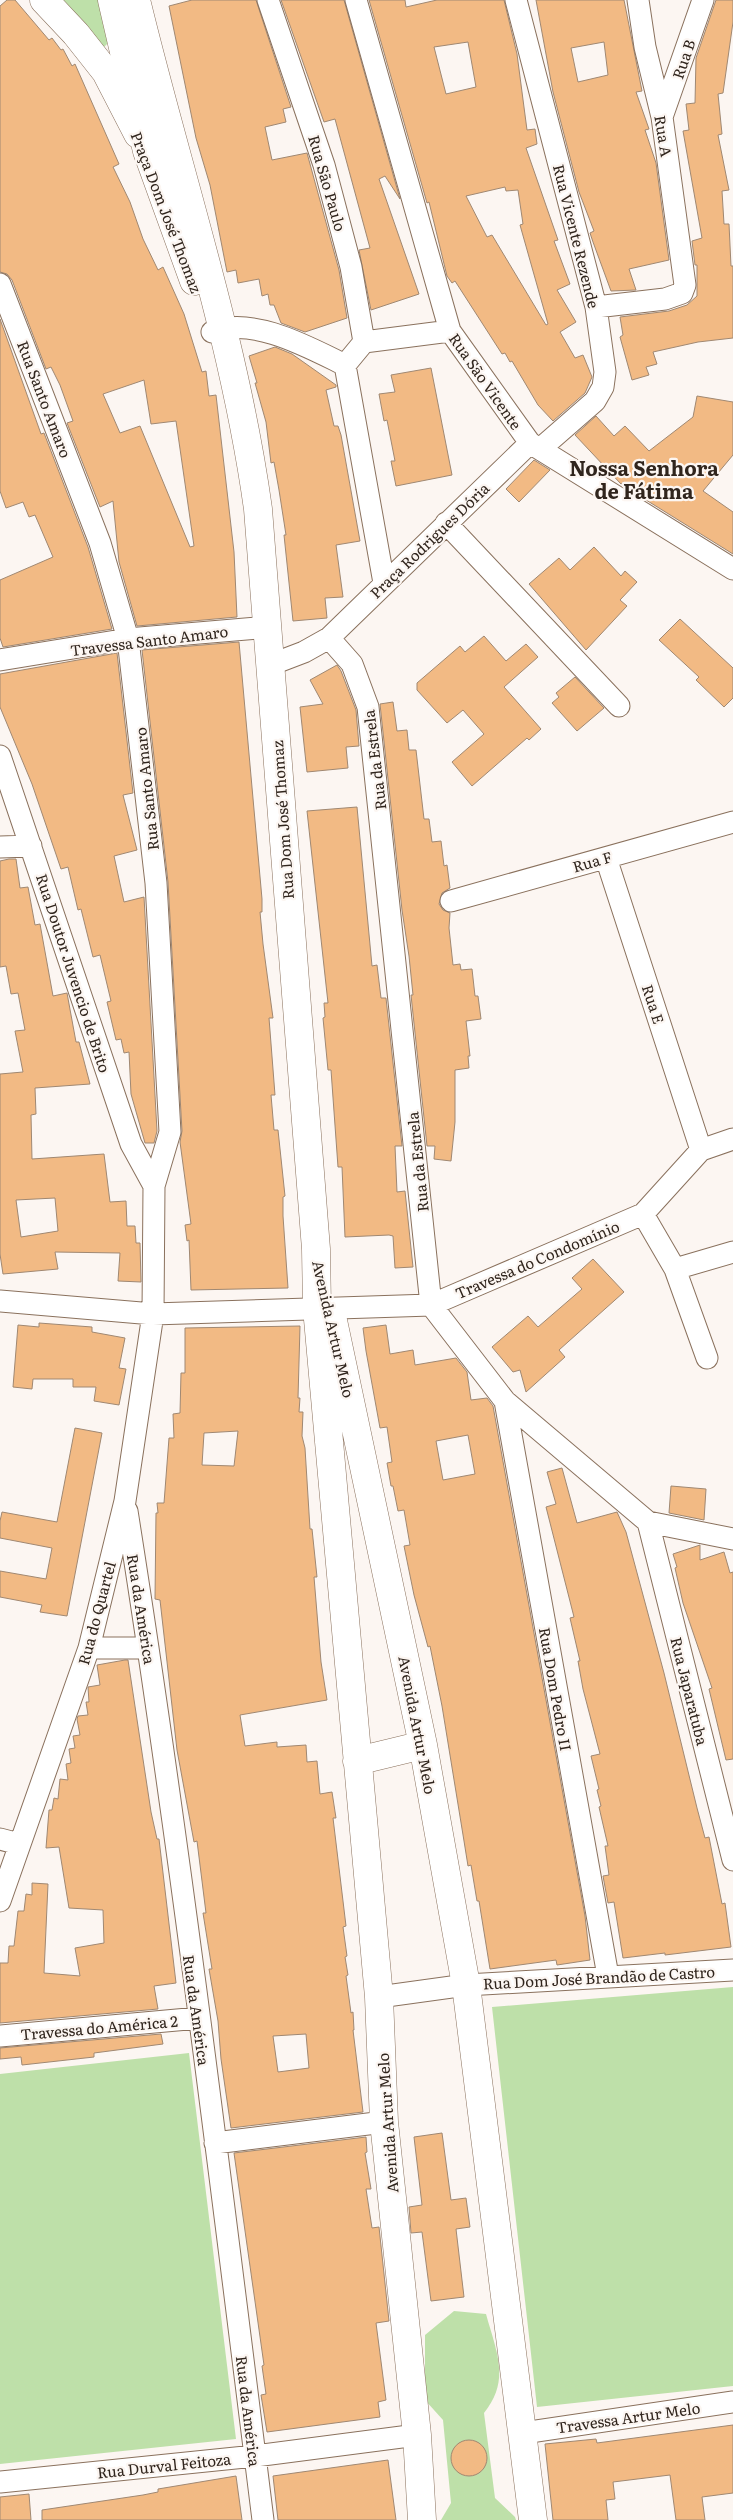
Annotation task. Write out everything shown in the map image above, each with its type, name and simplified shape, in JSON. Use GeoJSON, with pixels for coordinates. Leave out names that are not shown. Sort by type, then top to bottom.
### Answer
{"type":"FeatureCollection","features":[{"type":"Feature","properties":{"kind":"main road","name":"Praça Dom José Thomaz"},"geometry":{"type":"LineString","coordinates":[[44,0],[76,34],[106,72],[147,151],[218,330]]}},
{"type":"Feature","properties":{"kind":"main road"},"geometry":{"type":"LineString","coordinates":[[112,0],[136,51],[147,151]]}},
{"type":"Feature","properties":{"kind":"main road","name":"Praça Dom José Thomaz"},"geometry":{"type":"LineString","coordinates":[[136,0],[136,51],[218,330]]}},
{"type":"Feature","properties":{"kind":"main road","name":"Rua Dom José Thomaz"},"geometry":{"type":"LineString","coordinates":[[218,330],[238,392],[258,509],[269,627],[270,665],[316,1249]]}},
{"type":"Feature","properties":{"kind":"main road","name":"Avenida Artur Melo"},"geometry":{"type":"LineString","coordinates":[[316,1249],[323,1307],[357,1761],[379,1997],[384,2122],[417,2436],[422,2520]]}},
{"type":"Feature","properties":{"kind":"main road","name":"Avenida Artur Melo"},"geometry":{"type":"LineString","coordinates":[[323,1307],[423,1745],[466,1985],[533,2520]]}},
{"type":"Feature","properties":{"kind":"main road"},"geometry":{"type":"LineString","coordinates":[[357,1761],[423,1745]]}},
{"type":"Feature","properties":{"kind":"street","name":"Rua São Paulo"},"geometry":{"type":"LineString","coordinates":[[268,0],[324,165],[351,267],[364,342]]}},
{"type":"Feature","properties":{"kind":"street","name":"Rua São Vicente"},"geometry":{"type":"LineString","coordinates":[[356,0],[450,330],[535,446],[733,569]]}},
{"type":"Feature","properties":{"kind":"street","name":"Rua Vicente Rezende"},"geometry":{"type":"LineString","coordinates":[[516,0],[596,307],[605,372],[603,387],[595,401],[535,446]]}},
{"type":"Feature","properties":{"kind":"street","name":"Rua A"},"geometry":{"type":"LineString","coordinates":[[596,307],[676,296],[682,293],[685,285],[662,117],[644,47],[638,0]]}},
{"type":"Feature","properties":{"kind":"street","name":"Rua B"},"geometry":{"type":"LineString","coordinates":[[662,117],[703,0]]}},
{"type":"Feature","properties":{"kind":"street","name":"Rua Santo Amaro"},"geometry":{"type":"LineString","coordinates":[[0,284],[100,543],[128,639],[156,883],[169,1103],[170,1132],[154,1186],[154,1314]]}},
{"type":"Feature","properties":{"kind":"street"},"geometry":{"type":"LineString","coordinates":[[218,330],[247,328],[266,332],[310,348],[345,365]]}},
{"type":"Feature","properties":{"kind":"street"},"geometry":{"type":"LineString","coordinates":[[384,583],[345,365],[364,342],[450,330]]}},
{"type":"Feature","properties":{"kind":"street","name":"Praça Rodrigues Dória"},"geometry":{"type":"LineString","coordinates":[[270,665],[304,652],[329,638],[446,523],[535,446]]}},
{"type":"Feature","properties":{"kind":"street"},"geometry":{"type":"LineString","coordinates":[[446,523],[619,706]]}},
{"type":"Feature","properties":{"kind":"street","name":"Travessa Santo Amaro"},"geometry":{"type":"LineString","coordinates":[[0,660],[128,639],[269,627]]}},
{"type":"Feature","properties":{"kind":"street","name":"Rua da Estrela"},"geometry":{"type":"LineString","coordinates":[[329,638],[352,664],[368,707],[431,1305]]}},
{"type":"Feature","properties":{"kind":"street","name":"Rua Doutor Juvencio de Brito"},"geometry":{"type":"LineString","coordinates":[[0,756],[131,1144],[154,1186]]}},
{"type":"Feature","properties":{"kind":"street","name":"Rua F"},"geometry":{"type":"LineString","coordinates":[[451,901],[733,822]]}},
{"type":"Feature","properties":{"kind":"street"},"geometry":{"type":"LineString","coordinates":[[0,847],[31,846]]}},
{"type":"Feature","properties":{"kind":"street","name":"Rua E"},"geometry":{"type":"LineString","coordinates":[[606,858],[701,1150]]}},
{"type":"Feature","properties":{"kind":"street"},"geometry":{"type":"LineString","coordinates":[[707,1358],[675,1269],[643,1214],[701,1150],[733,1139]]}},
{"type":"Feature","properties":{"kind":"street","name":"Travessa do Condomínio"},"geometry":{"type":"LineString","coordinates":[[431,1305],[643,1214]]}},
{"type":"Feature","properties":{"kind":"street"},"geometry":{"type":"LineString","coordinates":[[675,1269],[733,1252]]}},
{"type":"Feature","properties":{"kind":"street"},"geometry":{"type":"LineString","coordinates":[[0,1301],[154,1314],[323,1307],[431,1305],[505,1401],[648,1522],[730,1542]]}},
{"type":"Feature","properties":{"kind":"street","name":"Rua do Quartel"},"geometry":{"type":"LineString","coordinates":[[0,1901],[10,1841],[90,1648],[125,1501],[154,1314]]}},
{"type":"Feature","properties":{"kind":"street","name":"Rua Dom Pedro II"},"geometry":{"type":"LineString","coordinates":[[505,1401],[608,1976]]}},
{"type":"Feature","properties":{"kind":"street","name":"Rua da América"},"geometry":{"type":"LineString","coordinates":[[125,1501],[148,1648],[199,2018],[263,2520]]}},
{"type":"Feature","properties":{"kind":"street","name":"Rua Japaratuba"},"geometry":{"type":"LineString","coordinates":[[648,1522],[733,1860]]}},
{"type":"Feature","properties":{"kind":"street"},"geometry":{"type":"LineString","coordinates":[[90,1648],[148,1648]]}},
{"type":"Feature","properties":{"kind":"street","name":"Rua Dom José Brandão de Castro"},"geometry":{"type":"LineString","coordinates":[[379,1997],[466,1985],[733,1970]]}},
{"type":"Feature","properties":{"kind":"street","name":"Travessa do América 2"},"geometry":{"type":"LineString","coordinates":[[0,2036],[199,2018]]}},
{"type":"Feature","properties":{"kind":"street"},"geometry":{"type":"LineString","coordinates":[[215,2143],[384,2122]]}},
{"type":"Feature","properties":{"kind":"street","name":"Travessa Artur Melo"},"geometry":{"type":"LineString","coordinates":[[523,2433],[733,2402]]}},
{"type":"Feature","properties":{"kind":"street","name":"Rua Durval Feitoza"},"geometry":{"type":"LineString","coordinates":[[0,2482],[255,2456],[417,2436]]}},
{"type":"Feature","properties":{"kind":"green space"},"geometry":{"type":"Polygon","coordinates":[[[54,0],[102,0],[111,40],[101,50],[54,0]]]}},
{"type":"Feature","properties":{"kind":"green space"},"geometry":{"type":"Polygon","coordinates":[[[733,1987],[733,2386],[537,2407],[492,2007],[733,1987]]]}},
{"type":"Feature","properties":{"kind":"green space"},"geometry":{"type":"Polygon","coordinates":[[[189,2053],[236,2439],[0,2464],[0,2074],[189,2053]]]}},
{"type":"Feature","properties":{"kind":"green space"},"geometry":{"type":"Polygon","coordinates":[[[454,2311],[486,2314],[499,2365],[497,2389],[484,2413],[495,2498],[516,2520],[441,2520],[451,2503],[443,2420],[425,2400],[425,2335],[454,2311]]]}},
{"type":"Feature","properties":{"kind":"building"},"geometry":{"type":"Polygon","coordinates":[[[7,0],[15,0],[49,40],[52,38],[61,50],[63,49],[72,66],[75,64],[119,164],[113,167],[130,202],[143,239],[158,270],[163,267],[184,314],[202,372],[206,371],[209,396],[216,395],[234,552],[237,617],[137,626],[119,562],[113,501],[100,507],[67,423],[73,421],[60,385],[51,367],[46,369],[12,280],[7,274],[0,272],[0,6],[7,0]],[[144,380],[103,394],[120,433],[140,426],[190,547],[194,546],[176,421],[151,424],[144,380]]]}},
{"type":"Feature","properties":{"kind":"building"},"geometry":{"type":"Polygon","coordinates":[[[192,0],[256,0],[291,107],[283,109],[286,122],[265,127],[272,160],[307,153],[339,270],[347,318],[305,332],[281,323],[274,305],[270,305],[268,294],[262,296],[259,279],[238,283],[236,270],[227,272],[210,185],[196,138],[169,6],[192,0]]]}},
{"type":"Feature","properties":{"kind":"building"},"geometry":{"type":"Polygon","coordinates":[[[281,0],[344,0],[400,199],[385,176],[379,179],[419,294],[371,310],[359,250],[370,248],[335,119],[324,122],[281,0]]]}},
{"type":"Feature","properties":{"kind":"building"},"geometry":{"type":"Polygon","coordinates":[[[369,0],[405,0],[406,7],[437,0],[504,0],[517,54],[527,130],[535,129],[537,144],[526,148],[558,240],[554,241],[570,284],[557,290],[576,322],[560,332],[575,358],[583,355],[592,377],[585,393],[553,421],[538,405],[512,361],[510,362],[505,353],[502,354],[455,281],[452,283],[447,276],[429,202],[427,203],[369,0]],[[468,42],[434,47],[446,94],[476,87],[468,42]],[[505,187],[466,196],[487,237],[492,235],[546,325],[548,324],[520,225],[523,224],[518,190],[506,191],[505,187]]]}},
{"type":"Feature","properties":{"kind":"building"},"geometry":{"type":"Polygon","coordinates":[[[536,0],[624,0],[642,91],[636,92],[649,129],[645,130],[656,163],[669,260],[629,269],[636,290],[611,291],[590,233],[594,231],[579,192],[553,92],[536,0]],[[604,42],[571,48],[578,82],[608,75],[604,42]]]}},
{"type":"Feature","properties":{"kind":"building"},"geometry":{"type":"Polygon","coordinates":[[[716,0],[733,0],[733,22],[723,93],[718,94],[722,134],[718,135],[729,190],[722,191],[724,224],[729,224],[731,266],[733,266],[733,338],[698,342],[653,352],[657,364],[646,367],[649,375],[632,380],[620,337],[623,335],[620,317],[669,311],[687,305],[697,296],[697,265],[695,265],[692,241],[702,238],[683,131],[689,130],[686,104],[695,103],[696,58],[716,0]]]}},
{"type":"Feature","properties":{"kind":"building"},"geometry":{"type":"Polygon","coordinates":[[[0,319],[41,434],[44,433],[88,547],[112,629],[3,647],[0,638],[0,580],[53,557],[35,515],[29,517],[23,502],[6,508],[0,491],[0,319]]]}},
{"type":"Feature","properties":{"kind":"building"},"geometry":{"type":"Polygon","coordinates":[[[275,347],[292,354],[336,385],[336,387],[326,390],[334,426],[338,426],[341,435],[360,541],[336,545],[343,597],[325,598],[327,618],[293,621],[284,535],[286,535],[279,490],[274,462],[271,463],[266,422],[249,356],[275,347]]]}},
{"type":"Feature","properties":{"kind":"building"},"geometry":{"type":"Polygon","coordinates":[[[431,368],[452,475],[396,486],[391,461],[395,461],[387,420],[384,421],[379,394],[395,392],[391,375],[431,368]]]}},
{"type":"Feature","properties":{"kind":"building"},"geometry":{"type":"Polygon","coordinates":[[[697,396],[733,402],[733,455],[703,491],[733,512],[733,554],[630,490],[624,482],[621,484],[575,435],[596,416],[614,436],[625,426],[649,451],[693,417],[697,396]]]}},
{"type":"Feature","properties":{"kind":"building"},"geometry":{"type":"Polygon","coordinates":[[[534,460],[550,470],[519,502],[506,489],[534,460]]]}},
{"type":"Feature","properties":{"kind":"building"},"geometry":{"type":"Polygon","coordinates":[[[594,547],[621,576],[625,571],[637,582],[620,600],[627,606],[586,650],[529,584],[559,558],[570,570],[594,547]]]}},
{"type":"Feature","properties":{"kind":"building"},"geometry":{"type":"Polygon","coordinates":[[[680,619],[733,668],[733,698],[724,707],[696,680],[699,677],[659,640],[680,619]]]}},
{"type":"Feature","properties":{"kind":"building"},"geometry":{"type":"Polygon","coordinates":[[[484,636],[506,661],[526,644],[538,657],[504,687],[541,729],[529,740],[527,738],[472,786],[452,762],[484,734],[463,710],[447,723],[417,690],[417,683],[460,646],[465,652],[484,636]]]}},
{"type":"Feature","properties":{"kind":"building"},"geometry":{"type":"Polygon","coordinates":[[[239,642],[262,899],[262,912],[260,912],[273,1018],[269,1018],[275,1095],[271,1095],[274,1130],[278,1130],[285,1196],[283,1197],[283,1216],[288,1288],[191,1290],[189,1240],[187,1241],[185,1225],[191,1224],[180,1142],[182,1131],[168,882],[142,650],[239,642]]]}},
{"type":"Feature","properties":{"kind":"building"},"geometry":{"type":"Polygon","coordinates":[[[117,653],[133,793],[123,795],[137,850],[114,856],[124,902],[144,897],[157,1131],[154,1143],[145,1143],[131,1094],[129,1052],[124,1053],[121,1039],[116,1040],[107,1002],[111,1001],[100,955],[93,957],[81,909],[78,910],[68,867],[61,869],[32,784],[0,707],[0,674],[117,653]]]}},
{"type":"Feature","properties":{"kind":"building"},"geometry":{"type":"Polygon","coordinates":[[[337,665],[356,710],[359,746],[346,747],[348,768],[307,772],[300,707],[323,704],[310,680],[337,665]]]}},
{"type":"Feature","properties":{"kind":"building"},"geometry":{"type":"Polygon","coordinates":[[[575,677],[604,708],[577,731],[552,703],[559,697],[556,693],[575,677]]]}},
{"type":"Feature","properties":{"kind":"building"},"geometry":{"type":"Polygon","coordinates":[[[393,702],[397,731],[407,730],[409,750],[416,750],[424,819],[429,819],[432,842],[441,841],[444,866],[447,865],[450,888],[442,893],[439,904],[443,910],[450,913],[449,928],[453,965],[460,964],[461,970],[472,969],[475,996],[478,996],[481,1019],[466,1021],[470,1056],[468,1056],[469,1068],[455,1070],[455,1122],[451,1161],[434,1159],[435,1146],[427,1146],[411,995],[413,995],[409,956],[402,910],[380,704],[393,702]]]}},
{"type":"Feature","properties":{"kind":"building"},"geometry":{"type":"Polygon","coordinates":[[[357,807],[372,966],[377,965],[381,998],[386,998],[402,1146],[395,1146],[397,1192],[405,1191],[413,1267],[395,1268],[393,1236],[345,1237],[342,1167],[338,1167],[331,1070],[328,1070],[323,1018],[325,1017],[324,1003],[328,1003],[307,811],[357,807]]]}},
{"type":"Feature","properties":{"kind":"building"},"geometry":{"type":"Polygon","coordinates":[[[16,859],[20,888],[28,887],[35,925],[40,924],[53,996],[67,993],[76,1042],[79,1042],[90,1084],[35,1088],[36,1114],[31,1115],[32,1159],[104,1154],[110,1202],[126,1201],[127,1226],[135,1226],[136,1243],[140,1243],[141,1282],[118,1281],[120,1253],[55,1252],[58,1269],[3,1274],[0,1254],[0,1074],[23,1072],[15,1031],[25,1030],[18,993],[11,994],[6,966],[0,967],[0,861],[16,859]],[[55,1198],[16,1200],[21,1237],[58,1231],[55,1198]]]}},
{"type":"Feature","properties":{"kind":"building"},"geometry":{"type":"Polygon","coordinates":[[[593,1259],[624,1292],[559,1350],[565,1357],[526,1392],[520,1370],[513,1372],[492,1347],[528,1316],[538,1327],[582,1289],[572,1278],[593,1259]]]}},
{"type":"Feature","properties":{"kind":"building"},"geometry":{"type":"Polygon","coordinates":[[[39,1323],[92,1327],[92,1332],[125,1338],[119,1368],[126,1369],[119,1405],[94,1401],[96,1387],[73,1387],[73,1379],[33,1379],[32,1389],[13,1387],[18,1325],[39,1327],[39,1323]]]}},
{"type":"Feature","properties":{"kind":"building"},"geometry":{"type":"Polygon","coordinates":[[[386,1325],[390,1354],[413,1350],[415,1365],[456,1358],[467,1372],[471,1400],[487,1398],[493,1406],[585,1916],[590,1960],[557,1965],[556,1960],[490,1969],[479,1901],[477,1901],[471,1865],[468,1866],[442,1706],[430,1646],[428,1647],[414,1595],[404,1546],[410,1545],[404,1510],[398,1511],[393,1486],[391,1486],[387,1463],[392,1462],[387,1427],[380,1428],[363,1328],[386,1325]],[[468,1435],[436,1441],[443,1480],[475,1474],[468,1435]]]}},
{"type":"Feature","properties":{"kind":"building"},"geometry":{"type":"Polygon","coordinates":[[[300,1326],[299,1412],[303,1412],[302,1436],[305,1448],[310,1529],[312,1529],[317,1577],[314,1577],[321,1662],[327,1700],[240,1715],[245,1746],[277,1742],[277,1747],[306,1745],[307,1762],[317,1761],[320,1794],[332,1792],[336,1818],[333,1818],[346,1926],[343,1927],[347,1956],[345,1957],[348,1975],[346,1976],[351,2013],[353,2012],[353,2030],[363,2112],[231,2128],[221,2059],[218,2021],[209,1969],[212,1969],[203,1913],[206,1913],[197,1841],[194,1842],[177,1750],[160,1600],[155,1599],[157,1503],[164,1503],[169,1438],[174,1438],[173,1414],[180,1413],[181,1373],[185,1373],[185,1328],[300,1326]],[[238,1431],[204,1433],[202,1465],[234,1466],[238,1431]],[[306,2034],[273,2036],[278,2072],[309,2068],[306,2034]]]}},
{"type":"Feature","properties":{"kind":"building"},"geometry":{"type":"Polygon","coordinates":[[[75,1428],[102,1433],[67,1616],[40,1612],[42,1605],[0,1597],[0,1571],[46,1579],[52,1548],[0,1538],[0,1521],[2,1512],[57,1522],[75,1428]]]}},
{"type":"Feature","properties":{"kind":"building"},"geometry":{"type":"Polygon","coordinates":[[[562,1468],[577,1523],[617,1512],[626,1532],[664,1673],[705,1838],[709,1837],[722,1904],[725,1903],[731,1947],[623,1958],[614,1902],[608,1903],[603,1876],[609,1875],[605,1846],[608,1846],[599,1807],[601,1806],[597,1790],[599,1789],[591,1756],[600,1754],[583,1689],[578,1661],[580,1661],[570,1618],[574,1617],[546,1507],[556,1504],[547,1472],[562,1468]]]}},
{"type":"Feature","properties":{"kind":"building"},"geometry":{"type":"Polygon","coordinates":[[[671,1486],[706,1489],[704,1520],[669,1513],[671,1486]]]}},
{"type":"Feature","properties":{"kind":"building"},"geometry":{"type":"Polygon","coordinates":[[[700,1545],[700,1560],[724,1552],[730,1573],[733,1572],[733,1759],[726,1760],[709,1689],[712,1688],[683,1603],[673,1554],[700,1545]]]}},
{"type":"Feature","properties":{"kind":"building"},"geometry":{"type":"Polygon","coordinates":[[[128,1660],[151,1812],[157,1839],[159,1839],[176,1983],[154,1986],[158,2009],[0,2023],[0,1963],[8,1963],[9,1946],[14,1946],[18,1911],[24,1911],[26,1894],[32,1895],[32,1883],[48,1884],[44,1973],[80,1976],[75,1948],[104,1943],[103,1910],[69,1908],[59,1847],[46,1848],[49,1810],[52,1810],[54,1798],[58,1799],[60,1779],[68,1780],[66,1764],[71,1763],[69,1749],[75,1748],[73,1736],[80,1735],[77,1719],[78,1716],[88,1715],[86,1702],[89,1702],[88,1687],[100,1685],[97,1665],[128,1660]]]}},
{"type":"Feature","properties":{"kind":"building"},"geometry":{"type":"Polygon","coordinates":[[[161,2034],[163,2044],[94,2053],[94,2057],[22,2065],[21,2057],[0,2059],[0,2048],[161,2034]]]}},
{"type":"Feature","properties":{"kind":"building"},"geometry":{"type":"Polygon","coordinates":[[[442,2133],[451,2200],[466,2198],[470,2227],[456,2229],[464,2297],[431,2301],[422,2232],[411,2233],[409,2207],[422,2205],[414,2137],[442,2133]]]}},
{"type":"Feature","properties":{"kind":"building"},"geometry":{"type":"Polygon","coordinates":[[[366,2137],[367,2152],[365,2153],[371,2189],[366,2189],[372,2228],[379,2227],[389,2321],[376,2323],[386,2400],[378,2402],[380,2417],[267,2432],[261,2395],[266,2394],[262,2366],[264,2365],[234,2153],[366,2137]]]}},
{"type":"Feature","properties":{"kind":"building"},"geometry":{"type":"Polygon","coordinates":[[[733,2425],[733,2493],[702,2497],[705,2520],[676,2520],[670,2475],[613,2482],[615,2499],[606,2500],[608,2520],[553,2520],[545,2444],[596,2439],[597,2443],[733,2425]]]}},
{"type":"Feature","properties":{"kind":"building"},"geometry":{"type":"Polygon","coordinates":[[[469,2440],[476,2441],[482,2445],[486,2451],[486,2465],[482,2471],[476,2475],[469,2476],[462,2475],[456,2471],[452,2465],[451,2458],[452,2451],[456,2445],[462,2441],[469,2440]]]}},
{"type":"Feature","properties":{"kind":"building"},"geometry":{"type":"Polygon","coordinates":[[[388,2460],[396,2520],[278,2520],[273,2476],[388,2460]]]}},
{"type":"Feature","properties":{"kind":"building"},"geometry":{"type":"Polygon","coordinates":[[[236,2476],[242,2520],[42,2520],[42,2510],[143,2495],[158,2492],[158,2489],[236,2476]]]}},
{"type":"Feature","properties":{"kind":"building"},"geometry":{"type":"Polygon","coordinates":[[[29,2494],[31,2520],[0,2520],[0,2497],[29,2494]]]}},
{"type":"Feature","properties":{"kind":"district","name":"Nossa Senhora de Fátima"},"geometry":{"type":"Point","coordinates":[644,478]}}]}
